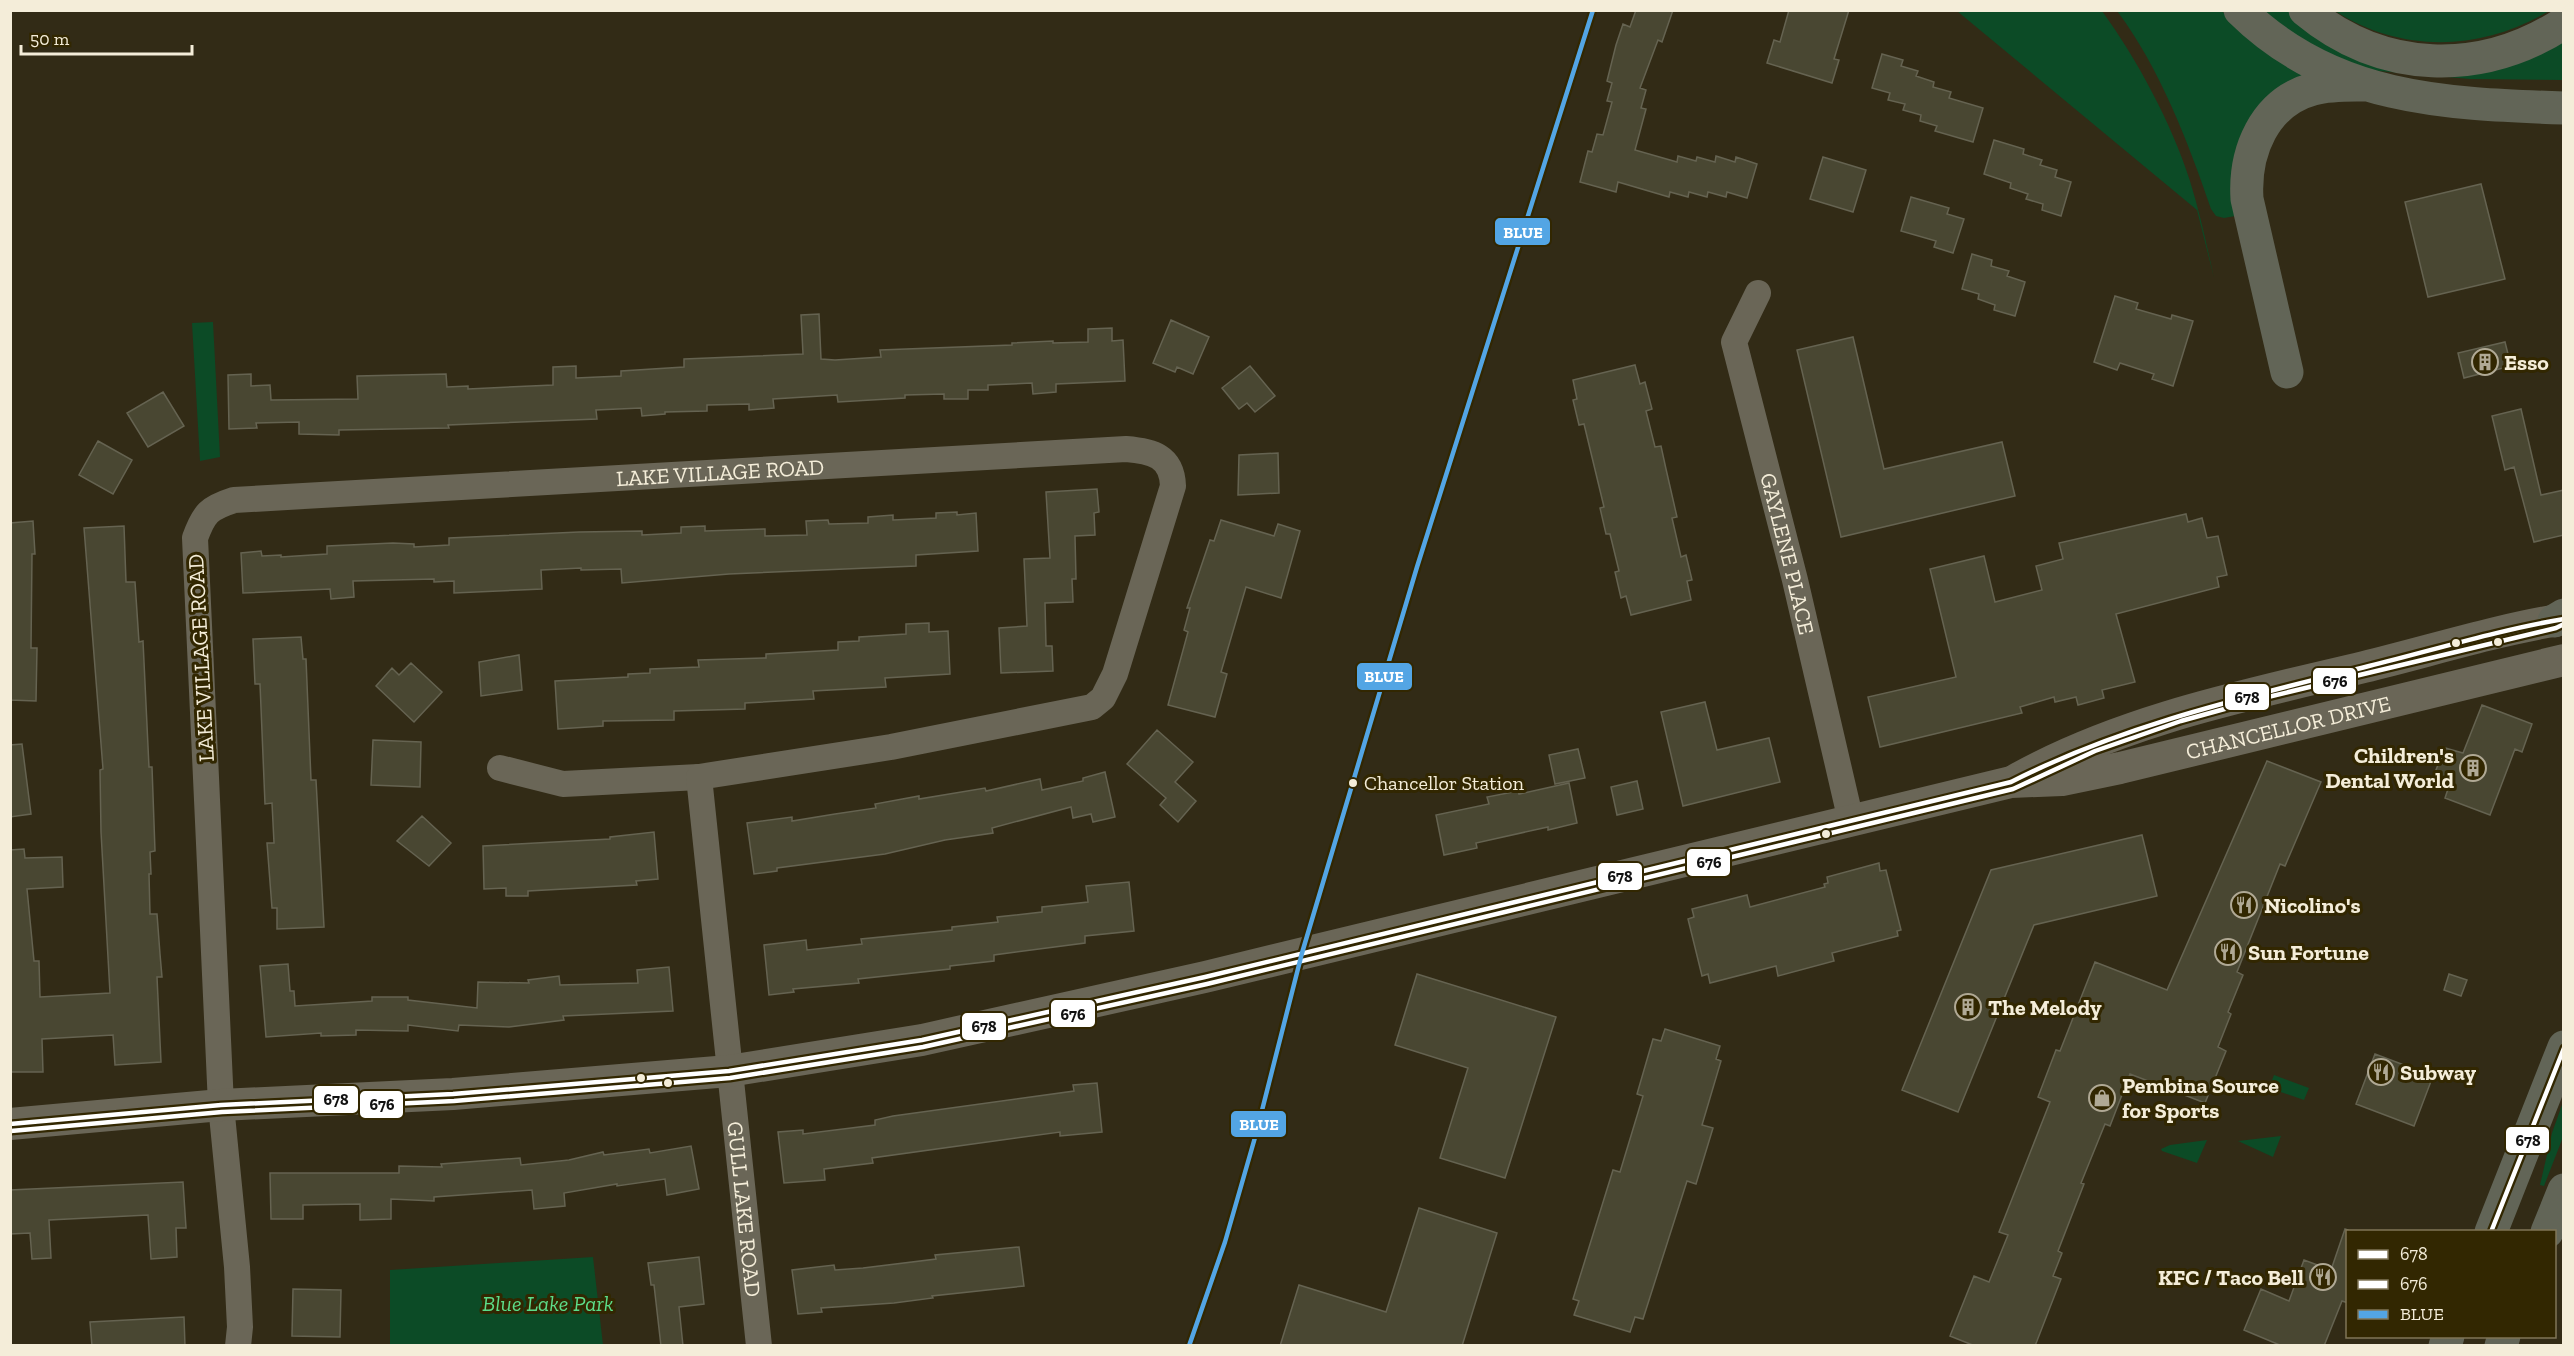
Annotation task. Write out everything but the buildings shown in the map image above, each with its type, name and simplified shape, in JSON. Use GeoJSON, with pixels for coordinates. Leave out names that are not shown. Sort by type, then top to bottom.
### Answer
{"type":"FeatureCollection","features":[{"type":"Feature","properties":{"kind":"main road"},"geometry":{"type":"LineString","coordinates":[[2241,10],[2272,38],[2299,55],[2322,68],[2368,85],[2424,100],[2452,104],[2564,108]]}},
{"type":"Feature","properties":{"kind":"main road"},"geometry":{"type":"LineString","coordinates":[[2305,10],[2344,37],[2370,48],[2427,61],[2457,62],[2486,58],[2537,40],[2564,23]]}},
{"type":"Feature","properties":{"kind":"main road"},"geometry":{"type":"LineString","coordinates":[[2287,372],[2247,199],[2247,174],[2254,142],[2271,114],[2299,94],[2331,86],[2368,85]]}},
{"type":"Feature","properties":{"kind":"main road"},"geometry":{"type":"LineString","coordinates":[[2492,1230],[2564,1047]]}},
{"type":"Feature","properties":{"kind":"main road"},"geometry":{"type":"LineString","coordinates":[[2548,1230],[2564,1190]]}},
{"type":"Feature","properties":{"kind":"street","name":"GAYLENE PLACE"},"geometry":{"type":"LineString","coordinates":[[1758,293],[1734,342],[1804,620],[1851,820]]}},
{"type":"Feature","properties":{"kind":"street","name":"LAKE VILLAGE ROAD"},"geometry":{"type":"LineString","coordinates":[[221,1105],[195,538],[202,520],[211,508],[234,500],[1126,449],[1150,451],[1165,462],[1173,473],[1173,486],[1115,674],[1103,699],[1092,707],[902,745],[699,777],[563,784],[500,768]]}},
{"type":"Feature","properties":{"kind":"street","name":"CHANCELLOR DRIVE"},"geometry":{"type":"LineString","coordinates":[[2011,782],[2055,758],[2205,707],[2560,618]]}},
{"type":"Feature","properties":{"kind":"street","name":"CHANCELLOR DRIVE"},"geometry":{"type":"LineString","coordinates":[[10,1124],[221,1105],[453,1094],[729,1071],[922,1040],[1136,993],[2011,782],[2062,780],[2120,768],[2564,660]]}},
{"type":"Feature","properties":{"kind":"street"},"geometry":{"type":"LineString","coordinates":[[699,777],[729,1071]]}},
{"type":"Feature","properties":{"kind":"street","name":"GULL LAKE ROAD"},"geometry":{"type":"LineString","coordinates":[[729,1071],[759,1346]]}},
{"type":"Feature","properties":{"kind":"street"},"geometry":{"type":"LineString","coordinates":[[221,1105],[237,1267],[240,1327],[238,1346]]}},
{"type":"Feature","properties":{"kind":"green space"},"geometry":{"type":"Polygon","coordinates":[[[1957,11],[2102,11],[2140,71],[2174,137],[2194,193],[2214,278],[2197,210],[1957,11]]]}},
{"type":"Feature","properties":{"kind":"green space"},"geometry":{"type":"Polygon","coordinates":[[[2117,11],[2222,11],[2230,20],[2309,76],[2294,87],[2241,215],[2224,218],[2216,216],[2211,209],[2172,106],[2146,56],[2117,11]]]}},
{"type":"Feature","properties":{"kind":"green space"},"geometry":{"type":"Polygon","coordinates":[[[2261,11],[2288,11],[2297,20],[2350,52],[2563,36],[2563,80],[2470,79],[2368,70],[2343,62],[2298,38],[2261,11]]]}},
{"type":"Feature","properties":{"kind":"green space"},"geometry":{"type":"Polygon","coordinates":[[[2335,11],[2549,11],[2497,34],[2470,40],[2442,42],[2387,35],[2361,25],[2335,11]]]}},
{"type":"Feature","properties":{"kind":"green space"},"geometry":{"type":"Polygon","coordinates":[[[213,322],[220,457],[200,461],[192,323],[213,322]]]}},
{"type":"Feature","properties":{"kind":"green space"},"geometry":{"type":"Polygon","coordinates":[[[2274,1075],[2309,1088],[2304,1100],[2269,1088],[2274,1075]]]}},
{"type":"Feature","properties":{"kind":"green space"},"geometry":{"type":"Polygon","coordinates":[[[2563,1102],[2563,1137],[2544,1186],[2540,1185],[2552,1133],[2563,1102]]]}},
{"type":"Feature","properties":{"kind":"green space"},"geometry":{"type":"Polygon","coordinates":[[[2281,1136],[2273,1157],[2238,1141],[2281,1136]]]}},
{"type":"Feature","properties":{"kind":"green space"},"geometry":{"type":"Polygon","coordinates":[[[2207,1140],[2197,1163],[2161,1149],[2170,1145],[2207,1140]]]}},
{"type":"Feature","properties":{"kind":"green space","name":"Blue Lake Park"},"geometry":{"type":"Polygon","coordinates":[[[593,1257],[603,1345],[390,1345],[390,1270],[593,1257]]]}},
{"type":"Feature","properties":{"kind":"transit line","name":"BLUE"},"geometry":{"type":"LineString","coordinates":[[1189,1346],[1225,1242],[1256,1134],[1302,953],[1417,567],[1593,10]]}},
{"type":"Feature","properties":{"kind":"transit line","name":"678"},"geometry":{"type":"LineString","coordinates":[[10,1124],[221,1105],[453,1094],[729,1071],[922,1040],[1205,977],[2011,782],[2098,744],[2187,714],[2490,634],[2564,619]]}},
{"type":"Feature","properties":{"kind":"transit line","name":"676"},"geometry":{"type":"LineString","coordinates":[[11,1131],[222,1112],[454,1101],[730,1078],[923,1047],[1207,984],[2013,789],[2095,751],[2181,721],[2268,697],[2556,628],[2564,624]]}},
{"type":"Feature","properties":{"kind":"transit line","name":"678"},"geometry":{"type":"LineString","coordinates":[[2492,1230],[2564,1048]]}},
{"type":"Feature","properties":{"kind":"place","name":"Esso"},"geometry":{"type":"Point","coordinates":[2485,362]}},
{"type":"Feature","properties":{"kind":"place","name":"Children's Dental World"},"geometry":{"type":"Point","coordinates":[2473,768]}},
{"type":"Feature","properties":{"kind":"place","name":"Chancellor Station"},"geometry":{"type":"Point","coordinates":[1353,783]}},
{"type":"Feature","properties":{"kind":"place","name":"Nicolino's"},"geometry":{"type":"Point","coordinates":[2244,905]}},
{"type":"Feature","properties":{"kind":"place","name":"Sun Fortune"},"geometry":{"type":"Point","coordinates":[2228,952]}},
{"type":"Feature","properties":{"kind":"place","name":"The Melody"},"geometry":{"type":"Point","coordinates":[1968,1007]}},
{"type":"Feature","properties":{"kind":"place","name":"Subway"},"geometry":{"type":"Point","coordinates":[2381,1072]}},
{"type":"Feature","properties":{"kind":"place","name":"Pembina Source for Sports"},"geometry":{"type":"Point","coordinates":[2102,1098]}},
{"type":"Feature","properties":{"kind":"place","name":"KFC / Taco Bell"},"geometry":{"type":"Point","coordinates":[2323,1277]}}]}
